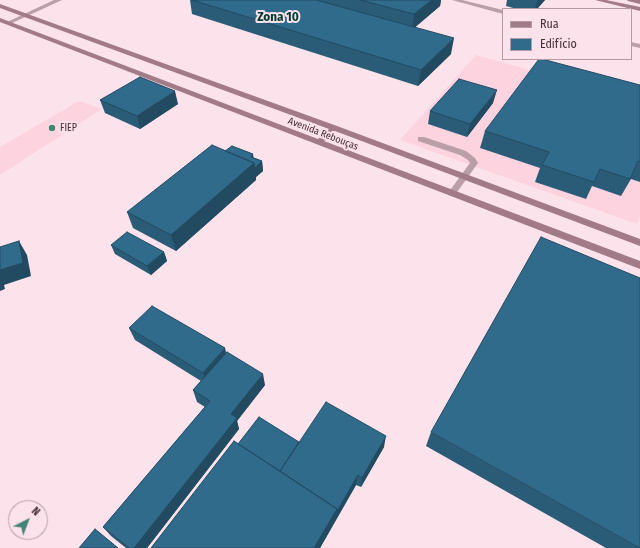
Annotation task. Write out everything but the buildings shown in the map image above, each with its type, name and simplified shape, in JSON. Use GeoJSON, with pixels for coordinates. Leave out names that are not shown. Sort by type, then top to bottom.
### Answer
{"type":"FeatureCollection","features":[{"type":"Feature","properties":{"kind":"main road"},"geometry":{"type":"LineString","coordinates":[[598,0],[632,8]]}},
{"type":"Feature","properties":{"kind":"main road"},"geometry":{"type":"LineString","coordinates":[[630,0],[640,2]]}},
{"type":"Feature","properties":{"kind":"main road","name":"Avenida Rebouças"},"geometry":{"type":"LineString","coordinates":[[0,6],[334,128],[640,243]]}},
{"type":"Feature","properties":{"kind":"main road","name":"Avenida Rebouças"},"geometry":{"type":"LineString","coordinates":[[0,20],[640,265]]}},
{"type":"Feature","properties":{"kind":"main road"},"geometry":{"type":"LineString","coordinates":[[111,63],[129,53]]}},
{"type":"Feature","properties":{"kind":"main road"},"geometry":{"type":"LineString","coordinates":[[319,142],[334,128]]}},
{"type":"Feature","properties":{"kind":"lane"},"geometry":{"type":"LineString","coordinates":[[8,23],[59,0]]}},
{"type":"Feature","properties":{"kind":"lane"},"geometry":{"type":"LineString","coordinates":[[455,0],[502,12]]}},
{"type":"Feature","properties":{"kind":"lane"},"geometry":{"type":"LineString","coordinates":[[421,139],[463,153],[471,158],[474,163],[452,193]]}},
{"type":"Feature","properties":{"kind":"shaded area"},"geometry":{"type":"Polygon","coordinates":[[[476,55],[640,101],[640,216],[637,224],[400,140],[476,55]]]}},
{"type":"Feature","properties":{"kind":"shaded area","name":"FIEP"},"geometry":{"type":"Polygon","coordinates":[[[79,101],[102,109],[0,175],[0,147],[79,101]]]}},
{"type":"Feature","properties":{"kind":"place","name":"FIEP"},"geometry":{"type":"Point","coordinates":[52,128]}},
{"type":"Feature","properties":{"kind":"district","name":"Zona 10"},"geometry":{"type":"Point","coordinates":[278,17]}}]}
